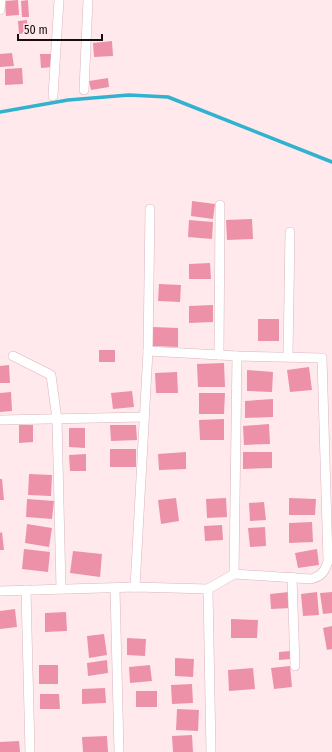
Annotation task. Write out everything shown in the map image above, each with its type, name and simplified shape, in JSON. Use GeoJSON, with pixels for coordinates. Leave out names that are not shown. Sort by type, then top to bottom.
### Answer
{"type":"FeatureCollection","features":[{"type":"Feature","properties":{"kind":"street"},"geometry":{"type":"LineString","coordinates":[[0,10],[1,0]]}},
{"type":"Feature","properties":{"kind":"street"},"geometry":{"type":"LineString","coordinates":[[53,96],[59,0]]}},
{"type":"Feature","properties":{"kind":"street"},"geometry":{"type":"LineString","coordinates":[[84,90],[88,0]]}},
{"type":"Feature","properties":{"kind":"street"},"geometry":{"type":"LineString","coordinates":[[219,355],[220,205]]}},
{"type":"Feature","properties":{"kind":"street"},"geometry":{"type":"LineString","coordinates":[[135,587],[148,351],[150,209]]}},
{"type":"Feature","properties":{"kind":"street"},"geometry":{"type":"LineString","coordinates":[[288,356],[290,232]]}},
{"type":"Feature","properties":{"kind":"street"},"geometry":{"type":"LineString","coordinates":[[148,351],[237,356],[332,358]]}},
{"type":"Feature","properties":{"kind":"street"},"geometry":{"type":"LineString","coordinates":[[13,356],[51,375],[57,419],[61,589]]}},
{"type":"Feature","properties":{"kind":"street"},"geometry":{"type":"LineString","coordinates":[[234,574],[237,356]]}},
{"type":"Feature","properties":{"kind":"street"},"geometry":{"type":"LineString","coordinates":[[0,591],[135,587],[208,590],[234,574],[311,578],[318,577],[324,571],[328,561],[322,358]]}},
{"type":"Feature","properties":{"kind":"street"},"geometry":{"type":"LineString","coordinates":[[0,420],[144,417]]}},
{"type":"Feature","properties":{"kind":"street"},"geometry":{"type":"LineString","coordinates":[[292,577],[295,666]]}},
{"type":"Feature","properties":{"kind":"street"},"geometry":{"type":"LineString","coordinates":[[115,588],[119,752]]}},
{"type":"Feature","properties":{"kind":"street"},"geometry":{"type":"LineString","coordinates":[[26,590],[30,752]]}},
{"type":"Feature","properties":{"kind":"street"},"geometry":{"type":"LineString","coordinates":[[208,590],[211,752]]}},
{"type":"Feature","properties":{"kind":"building"},"geometry":{"type":"Polygon","coordinates":[[[18,0],[19,15],[6,16],[5,1],[18,0]]]}},
{"type":"Feature","properties":{"kind":"building"},"geometry":{"type":"Polygon","coordinates":[[[28,0],[29,17],[22,17],[21,1],[28,0]]]}},
{"type":"Feature","properties":{"kind":"building"},"geometry":{"type":"Polygon","coordinates":[[[27,20],[28,33],[19,34],[18,21],[27,20]]]}},
{"type":"Feature","properties":{"kind":"building"},"geometry":{"type":"Polygon","coordinates":[[[112,41],[113,56],[94,57],[93,43],[112,41]]]}},
{"type":"Feature","properties":{"kind":"building"},"geometry":{"type":"Polygon","coordinates":[[[12,53],[14,66],[0,67],[0,54],[12,53]]]}},
{"type":"Feature","properties":{"kind":"building"},"geometry":{"type":"Polygon","coordinates":[[[40,54],[52,54],[52,67],[41,68],[40,54]]]}},
{"type":"Feature","properties":{"kind":"building"},"geometry":{"type":"Polygon","coordinates":[[[22,68],[23,84],[5,85],[5,69],[22,68]]]}},
{"type":"Feature","properties":{"kind":"building"},"geometry":{"type":"Polygon","coordinates":[[[108,78],[109,87],[91,90],[89,81],[108,78]]]}},
{"type":"Feature","properties":{"kind":"building"},"geometry":{"type":"Polygon","coordinates":[[[192,201],[215,204],[213,219],[191,216],[192,201]]]}},
{"type":"Feature","properties":{"kind":"building"},"geometry":{"type":"Polygon","coordinates":[[[252,219],[253,239],[227,240],[226,220],[252,219]]]}},
{"type":"Feature","properties":{"kind":"building"},"geometry":{"type":"Polygon","coordinates":[[[189,220],[213,222],[212,239],[188,237],[189,220]]]}},
{"type":"Feature","properties":{"kind":"building"},"geometry":{"type":"Polygon","coordinates":[[[210,263],[211,279],[189,279],[189,264],[210,263]]]}},
{"type":"Feature","properties":{"kind":"building"},"geometry":{"type":"Polygon","coordinates":[[[159,284],[181,285],[180,302],[158,301],[159,284]]]}},
{"type":"Feature","properties":{"kind":"building"},"geometry":{"type":"Polygon","coordinates":[[[213,305],[213,322],[189,323],[189,306],[213,305]]]}},
{"type":"Feature","properties":{"kind":"building"},"geometry":{"type":"Polygon","coordinates":[[[258,319],[279,319],[279,341],[258,341],[258,319]]]}},
{"type":"Feature","properties":{"kind":"building"},"geometry":{"type":"Polygon","coordinates":[[[153,327],[178,328],[178,347],[152,346],[153,327]]]}},
{"type":"Feature","properties":{"kind":"building"},"geometry":{"type":"Polygon","coordinates":[[[99,350],[115,350],[115,362],[99,362],[99,350]]]}},
{"type":"Feature","properties":{"kind":"building"},"geometry":{"type":"Polygon","coordinates":[[[224,363],[225,387],[198,387],[197,364],[224,363]]]}},
{"type":"Feature","properties":{"kind":"building"},"geometry":{"type":"Polygon","coordinates":[[[9,365],[10,383],[0,383],[0,366],[9,365]]]}},
{"type":"Feature","properties":{"kind":"building"},"geometry":{"type":"Polygon","coordinates":[[[309,367],[312,390],[290,392],[287,370],[309,367]]]}},
{"type":"Feature","properties":{"kind":"building"},"geometry":{"type":"Polygon","coordinates":[[[247,370],[273,372],[272,392],[247,391],[247,370]]]}},
{"type":"Feature","properties":{"kind":"building"},"geometry":{"type":"Polygon","coordinates":[[[177,372],[178,393],[156,393],[155,373],[177,372]]]}},
{"type":"Feature","properties":{"kind":"building"},"geometry":{"type":"Polygon","coordinates":[[[132,391],[134,407],[113,409],[111,393],[132,391]]]}},
{"type":"Feature","properties":{"kind":"building"},"geometry":{"type":"Polygon","coordinates":[[[11,392],[12,411],[0,412],[0,393],[11,392]]]}},
{"type":"Feature","properties":{"kind":"building"},"geometry":{"type":"Polygon","coordinates":[[[199,393],[225,393],[224,414],[199,414],[199,393]]]}},
{"type":"Feature","properties":{"kind":"building"},"geometry":{"type":"Polygon","coordinates":[[[273,399],[273,417],[245,418],[245,401],[273,399]]]}},
{"type":"Feature","properties":{"kind":"building"},"geometry":{"type":"Polygon","coordinates":[[[224,419],[224,440],[200,440],[199,420],[224,419]]]}},
{"type":"Feature","properties":{"kind":"building"},"geometry":{"type":"Polygon","coordinates":[[[269,424],[270,444],[244,445],[243,426],[269,424]]]}},
{"type":"Feature","properties":{"kind":"building"},"geometry":{"type":"Polygon","coordinates":[[[19,425],[33,425],[33,442],[19,443],[19,425]]]}},
{"type":"Feature","properties":{"kind":"building"},"geometry":{"type":"Polygon","coordinates":[[[110,425],[136,425],[137,440],[111,441],[110,425]]]}},
{"type":"Feature","properties":{"kind":"building"},"geometry":{"type":"Polygon","coordinates":[[[69,428],[85,428],[85,448],[69,447],[69,428]]]}},
{"type":"Feature","properties":{"kind":"building"},"geometry":{"type":"Polygon","coordinates":[[[110,449],[136,449],[136,467],[110,467],[110,449]]]}},
{"type":"Feature","properties":{"kind":"building"},"geometry":{"type":"Polygon","coordinates":[[[186,452],[186,469],[159,470],[158,454],[186,452]]]}},
{"type":"Feature","properties":{"kind":"building"},"geometry":{"type":"Polygon","coordinates":[[[243,452],[272,452],[272,468],[243,469],[243,452]]]}},
{"type":"Feature","properties":{"kind":"building"},"geometry":{"type":"Polygon","coordinates":[[[86,454],[86,471],[70,471],[69,455],[86,454]]]}},
{"type":"Feature","properties":{"kind":"building"},"geometry":{"type":"Polygon","coordinates":[[[29,474],[52,475],[51,496],[28,495],[29,474]]]}},
{"type":"Feature","properties":{"kind":"building"},"geometry":{"type":"Polygon","coordinates":[[[0,479],[2,479],[4,500],[0,500],[0,479]]]}},
{"type":"Feature","properties":{"kind":"building"},"geometry":{"type":"Polygon","coordinates":[[[176,498],[179,521],[161,524],[158,500],[176,498]]]}},
{"type":"Feature","properties":{"kind":"building"},"geometry":{"type":"Polygon","coordinates":[[[226,498],[227,517],[207,518],[206,499],[226,498]]]}},
{"type":"Feature","properties":{"kind":"building"},"geometry":{"type":"Polygon","coordinates":[[[289,498],[316,499],[315,515],[289,515],[289,498]]]}},
{"type":"Feature","properties":{"kind":"building"},"geometry":{"type":"Polygon","coordinates":[[[27,499],[54,501],[52,519],[26,517],[27,499]]]}},
{"type":"Feature","properties":{"kind":"building"},"geometry":{"type":"Polygon","coordinates":[[[264,502],[266,520],[250,521],[249,503],[264,502]]]}},
{"type":"Feature","properties":{"kind":"building"},"geometry":{"type":"Polygon","coordinates":[[[312,522],[313,542],[289,543],[289,523],[312,522]]]}},
{"type":"Feature","properties":{"kind":"building"},"geometry":{"type":"Polygon","coordinates":[[[27,524],[52,528],[49,547],[25,543],[27,524]]]}},
{"type":"Feature","properties":{"kind":"building"},"geometry":{"type":"Polygon","coordinates":[[[222,525],[223,540],[205,541],[204,526],[222,525]]]}},
{"type":"Feature","properties":{"kind":"building"},"geometry":{"type":"Polygon","coordinates":[[[265,527],[266,546],[250,547],[248,528],[265,527]]]}},
{"type":"Feature","properties":{"kind":"building"},"geometry":{"type":"Polygon","coordinates":[[[2,532],[4,550],[0,550],[0,533],[2,532]]]}},
{"type":"Feature","properties":{"kind":"building"},"geometry":{"type":"Polygon","coordinates":[[[24,549],[50,552],[48,572],[22,569],[24,549]]]}},
{"type":"Feature","properties":{"kind":"building"},"geometry":{"type":"Polygon","coordinates":[[[317,549],[319,565],[298,568],[295,553],[317,549]]]}},
{"type":"Feature","properties":{"kind":"building"},"geometry":{"type":"Polygon","coordinates":[[[73,551],[102,554],[100,577],[70,573],[73,551]]]}},
{"type":"Feature","properties":{"kind":"building"},"geometry":{"type":"Polygon","coordinates":[[[289,592],[291,608],[271,609],[270,594],[289,592]]]}},
{"type":"Feature","properties":{"kind":"building"},"geometry":{"type":"Polygon","coordinates":[[[317,592],[319,615],[303,616],[301,594],[317,592]]]}},
{"type":"Feature","properties":{"kind":"building"},"geometry":{"type":"Polygon","coordinates":[[[332,592],[332,613],[323,614],[320,593],[332,592]]]}},
{"type":"Feature","properties":{"kind":"building"},"geometry":{"type":"Polygon","coordinates":[[[15,609],[17,627],[0,629],[0,611],[15,609]]]}},
{"type":"Feature","properties":{"kind":"building"},"geometry":{"type":"Polygon","coordinates":[[[66,612],[67,631],[45,632],[45,613],[66,612]]]}},
{"type":"Feature","properties":{"kind":"building"},"geometry":{"type":"Polygon","coordinates":[[[231,619],[258,620],[257,638],[231,638],[231,619]]]}},
{"type":"Feature","properties":{"kind":"building"},"geometry":{"type":"Polygon","coordinates":[[[332,626],[332,649],[327,650],[323,628],[332,626]]]}},
{"type":"Feature","properties":{"kind":"building"},"geometry":{"type":"Polygon","coordinates":[[[104,634],[107,655],[89,658],[87,636],[104,634]]]}},
{"type":"Feature","properties":{"kind":"building"},"geometry":{"type":"Polygon","coordinates":[[[127,638],[146,639],[145,656],[127,655],[127,638]]]}},
{"type":"Feature","properties":{"kind":"building"},"geometry":{"type":"Polygon","coordinates":[[[290,651],[291,659],[279,660],[279,652],[290,651]]]}},
{"type":"Feature","properties":{"kind":"building"},"geometry":{"type":"Polygon","coordinates":[[[175,658],[194,659],[193,677],[175,676],[175,658]]]}},
{"type":"Feature","properties":{"kind":"building"},"geometry":{"type":"Polygon","coordinates":[[[107,660],[108,673],[88,676],[87,663],[107,660]]]}},
{"type":"Feature","properties":{"kind":"building"},"geometry":{"type":"Polygon","coordinates":[[[39,665],[58,665],[58,684],[39,684],[39,665]]]}},
{"type":"Feature","properties":{"kind":"building"},"geometry":{"type":"Polygon","coordinates":[[[150,665],[152,681],[130,683],[129,667],[150,665]]]}},
{"type":"Feature","properties":{"kind":"building"},"geometry":{"type":"Polygon","coordinates":[[[290,666],[292,687],[274,689],[271,668],[290,666]]]}},
{"type":"Feature","properties":{"kind":"building"},"geometry":{"type":"Polygon","coordinates":[[[253,668],[255,689],[229,691],[228,670],[253,668]]]}},
{"type":"Feature","properties":{"kind":"building"},"geometry":{"type":"Polygon","coordinates":[[[192,684],[193,703],[172,704],[171,685],[192,684]]]}},
{"type":"Feature","properties":{"kind":"building"},"geometry":{"type":"Polygon","coordinates":[[[105,688],[106,703],[82,704],[82,689],[105,688]]]}},
{"type":"Feature","properties":{"kind":"building"},"geometry":{"type":"Polygon","coordinates":[[[136,691],[157,691],[157,707],[136,707],[136,691]]]}},
{"type":"Feature","properties":{"kind":"building"},"geometry":{"type":"Polygon","coordinates":[[[40,694],[59,694],[60,709],[40,709],[40,694]]]}},
{"type":"Feature","properties":{"kind":"building"},"geometry":{"type":"Polygon","coordinates":[[[177,709],[199,710],[198,731],[176,730],[177,709]]]}},
{"type":"Feature","properties":{"kind":"building"},"geometry":{"type":"Polygon","coordinates":[[[192,735],[193,752],[173,752],[172,736],[192,735]]]}},
{"type":"Feature","properties":{"kind":"building"},"geometry":{"type":"Polygon","coordinates":[[[107,736],[108,752],[83,752],[82,737],[107,736]]]}},
{"type":"Feature","properties":{"kind":"building"},"geometry":{"type":"Polygon","coordinates":[[[19,741],[20,752],[0,752],[0,742],[19,741]]]}},
{"type":"Feature","properties":{"kind":"waterway"},"geometry":{"type":"LineString","coordinates":[[0,112],[68,100],[129,95],[168,97],[332,162]]}}]}
